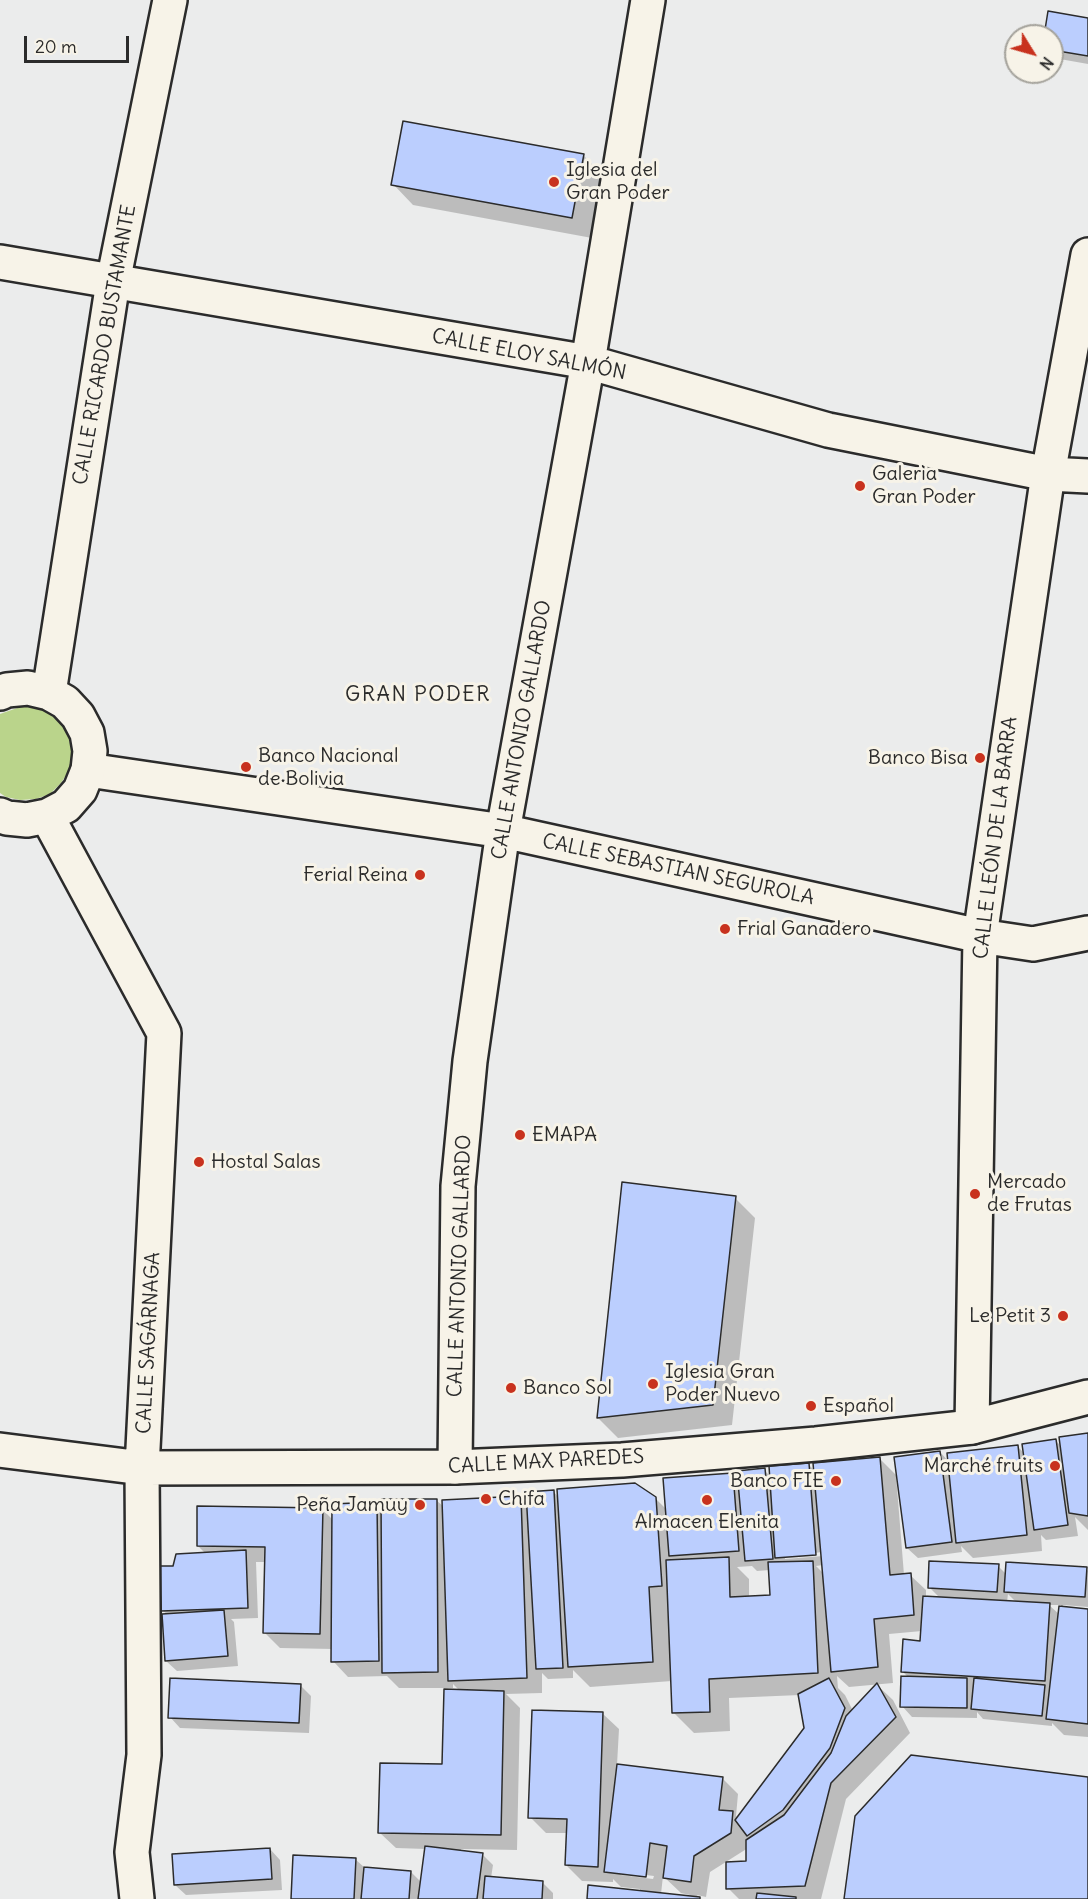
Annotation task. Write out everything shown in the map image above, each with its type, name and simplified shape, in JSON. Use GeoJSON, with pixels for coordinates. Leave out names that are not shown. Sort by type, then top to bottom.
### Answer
{"type":"FeatureCollection","features":[{"type":"Feature","properties":{"kind":"street","name":"CALLE RICARDO BUSTAMANTE"},"geometry":{"type":"LineString","coordinates":[[49,693],[113,282],[170,0]]}},
{"type":"Feature","properties":{"kind":"street","name":"CALLE ANTONIO GALLARDO"},"geometry":{"type":"LineString","coordinates":[[456,1467],[458,1185],[470,1060],[503,831],[588,362],[648,0]]}},
{"type":"Feature","properties":{"kind":"street","name":"CALLE LEÓN DE LA BARRA"},"geometry":{"type":"LineString","coordinates":[[972,1427],[980,936],[1048,474],[1088,255]]}},
{"type":"Feature","properties":{"kind":"street","name":"CALLE ELOY SALMÓN"},"geometry":{"type":"LineString","coordinates":[[0,262],[588,362],[828,430],[1048,474],[1088,476]]}},
{"type":"Feature","properties":{"kind":"street"},"geometry":{"type":"LineString","coordinates":[[0,693],[6,690],[28,688],[49,693],[65,702],[78,716],[87,733],[90,751],[88,770],[80,790],[66,806],[47,816],[27,820],[0,815]]}},
{"type":"Feature","properties":{"kind":"street","name":"CALLE SEBASTIAN SEGUROLA"},"geometry":{"type":"LineString","coordinates":[[88,770],[503,831],[980,936],[1033,944],[1088,933]]}},
{"type":"Feature","properties":{"kind":"street","name":"CALLE SAGÁRNAGA"},"geometry":{"type":"LineString","coordinates":[[47,816],[164,1033],[142,1468],[144,1755],[132,1851],[137,1899]]}},
{"type":"Feature","properties":{"kind":"street","name":"CALLE MAX PAREDES"},"geometry":{"type":"LineString","coordinates":[[0,1450],[142,1468],[456,1467],[622,1460],[816,1444],[972,1427],[1088,1397]]}},
{"type":"Feature","properties":{"kind":"green space"},"geometry":{"type":"Polygon","coordinates":[[[20,707],[35,707],[50,713],[62,724],[69,738],[72,754],[70,769],[61,783],[50,794],[36,799],[20,800],[0,793],[0,714],[20,707]]]}},
{"type":"Feature","properties":{"kind":"building"},"geometry":{"type":"Polygon","coordinates":[[[1048,11],[1088,18],[1088,56],[1064,52],[1064,24],[1046,24],[1048,11]]]}},
{"type":"Feature","properties":{"kind":"building"},"geometry":{"type":"Polygon","coordinates":[[[403,121],[584,154],[572,218],[391,185],[403,121]]]}},
{"type":"Feature","properties":{"kind":"building"},"geometry":{"type":"Polygon","coordinates":[[[622,1182],[736,1196],[713,1405],[597,1418],[622,1182]]]}},
{"type":"Feature","properties":{"kind":"building"},"geometry":{"type":"Polygon","coordinates":[[[1088,1433],[1088,1516],[1069,1513],[1059,1437],[1088,1433]]]}},
{"type":"Feature","properties":{"kind":"building"},"geometry":{"type":"Polygon","coordinates":[[[1056,1439],[1068,1525],[1034,1530],[1022,1444],[1056,1439]]]}},
{"type":"Feature","properties":{"kind":"building"},"geometry":{"type":"Polygon","coordinates":[[[1018,1445],[1027,1535],[956,1543],[947,1453],[1018,1445]]]}},
{"type":"Feature","properties":{"kind":"building"},"geometry":{"type":"Polygon","coordinates":[[[940,1451],[952,1542],[906,1548],[894,1457],[940,1451]]]}},
{"type":"Feature","properties":{"kind":"building"},"geometry":{"type":"Polygon","coordinates":[[[880,1457],[890,1575],[911,1573],[914,1615],[874,1619],[878,1667],[831,1672],[813,1463],[880,1457]]]}},
{"type":"Feature","properties":{"kind":"building"},"geometry":{"type":"Polygon","coordinates":[[[809,1463],[816,1555],[775,1558],[769,1466],[809,1463]]]}},
{"type":"Feature","properties":{"kind":"building"},"geometry":{"type":"Polygon","coordinates":[[[765,1468],[773,1559],[745,1561],[737,1471],[765,1468]]]}},
{"type":"Feature","properties":{"kind":"building"},"geometry":{"type":"Polygon","coordinates":[[[733,1473],[739,1551],[669,1556],[663,1478],[733,1473]]]}},
{"type":"Feature","properties":{"kind":"building"},"geometry":{"type":"Polygon","coordinates":[[[635,1483],[656,1497],[662,1586],[649,1587],[653,1662],[568,1667],[557,1489],[635,1483]]]}},
{"type":"Feature","properties":{"kind":"building"},"geometry":{"type":"Polygon","coordinates":[[[554,1490],[563,1668],[536,1669],[526,1492],[554,1490]]]}},
{"type":"Feature","properties":{"kind":"building"},"geometry":{"type":"Polygon","coordinates":[[[521,1496],[527,1678],[448,1681],[442,1500],[521,1496]]]}},
{"type":"Feature","properties":{"kind":"building"},"geometry":{"type":"Polygon","coordinates":[[[381,1499],[437,1499],[438,1672],[382,1673],[381,1499]]]}},
{"type":"Feature","properties":{"kind":"building"},"geometry":{"type":"Polygon","coordinates":[[[377,1502],[379,1661],[331,1662],[332,1504],[377,1502]]]}},
{"type":"Feature","properties":{"kind":"building"},"geometry":{"type":"Polygon","coordinates":[[[197,1506],[323,1508],[320,1634],[263,1633],[265,1547],[197,1546],[197,1506]]]}},
{"type":"Feature","properties":{"kind":"building"},"geometry":{"type":"Polygon","coordinates":[[[246,1550],[248,1608],[161,1611],[159,1566],[173,1566],[176,1554],[246,1550]]]}},
{"type":"Feature","properties":{"kind":"building"},"geometry":{"type":"Polygon","coordinates":[[[729,1557],[730,1597],[770,1595],[768,1562],[813,1561],[818,1673],[709,1679],[710,1712],[672,1713],[666,1560],[729,1557]]]}},
{"type":"Feature","properties":{"kind":"building"},"geometry":{"type":"Polygon","coordinates":[[[929,1561],[999,1564],[997,1592],[928,1588],[929,1561]]]}},
{"type":"Feature","properties":{"kind":"building"},"geometry":{"type":"Polygon","coordinates":[[[1006,1562],[1087,1567],[1085,1597],[1004,1592],[1006,1562]]]}},
{"type":"Feature","properties":{"kind":"building"},"geometry":{"type":"Polygon","coordinates":[[[923,1596],[1050,1603],[1045,1681],[901,1672],[903,1639],[920,1641],[923,1596]]]}},
{"type":"Feature","properties":{"kind":"building"},"geometry":{"type":"Polygon","coordinates":[[[1059,1606],[1088,1609],[1088,1724],[1046,1719],[1059,1606]]]}},
{"type":"Feature","properties":{"kind":"building"},"geometry":{"type":"Polygon","coordinates":[[[224,1610],[228,1656],[165,1661],[162,1614],[224,1610]]]}},
{"type":"Feature","properties":{"kind":"building"},"geometry":{"type":"Polygon","coordinates":[[[901,1676],[967,1678],[967,1708],[900,1707],[901,1676]]]}},
{"type":"Feature","properties":{"kind":"building"},"geometry":{"type":"Polygon","coordinates":[[[170,1678],[301,1684],[299,1723],[168,1718],[170,1678]]]}},
{"type":"Feature","properties":{"kind":"building"},"geometry":{"type":"Polygon","coordinates":[[[829,1678],[845,1708],[830,1748],[783,1810],[747,1836],[735,1820],[804,1728],[798,1694],[829,1678]]]}},
{"type":"Feature","properties":{"kind":"building"},"geometry":{"type":"Polygon","coordinates":[[[974,1678],[1045,1685],[1042,1716],[971,1709],[974,1678]]]}},
{"type":"Feature","properties":{"kind":"building"},"geometry":{"type":"Polygon","coordinates":[[[877,1683],[896,1717],[831,1783],[805,1886],[726,1889],[726,1862],[746,1861],[746,1840],[784,1815],[831,1753],[846,1716],[877,1683]]]}},
{"type":"Feature","properties":{"kind":"building"},"geometry":{"type":"Polygon","coordinates":[[[444,1689],[504,1691],[501,1835],[378,1833],[380,1763],[442,1764],[444,1689]]]}},
{"type":"Feature","properties":{"kind":"building"},"geometry":{"type":"Polygon","coordinates":[[[532,1710],[603,1712],[598,1867],[565,1865],[567,1819],[528,1818],[532,1710]]]}},
{"type":"Feature","properties":{"kind":"building"},"geometry":{"type":"Polygon","coordinates":[[[911,1755],[1088,1777],[1088,1899],[844,1899],[855,1816],[911,1755]]]}},
{"type":"Feature","properties":{"kind":"building"},"geometry":{"type":"Polygon","coordinates":[[[617,1764],[723,1777],[719,1810],[733,1811],[731,1833],[694,1856],[691,1882],[663,1878],[667,1846],[650,1843],[646,1877],[604,1872],[617,1764]]]}},
{"type":"Feature","properties":{"kind":"building"},"geometry":{"type":"Polygon","coordinates":[[[425,1846],[483,1853],[477,1899],[418,1899],[425,1846]]]}},
{"type":"Feature","properties":{"kind":"building"},"geometry":{"type":"Polygon","coordinates":[[[270,1848],[272,1879],[174,1885],[172,1854],[270,1848]]]}},
{"type":"Feature","properties":{"kind":"building"},"geometry":{"type":"Polygon","coordinates":[[[293,1855],[356,1858],[354,1899],[291,1899],[293,1855]]]}},
{"type":"Feature","properties":{"kind":"building"},"geometry":{"type":"Polygon","coordinates":[[[364,1867],[411,1871],[409,1899],[361,1899],[364,1867]]]}},
{"type":"Feature","properties":{"kind":"building"},"geometry":{"type":"Polygon","coordinates":[[[485,1876],[543,1881],[542,1899],[483,1899],[485,1876]]]}},
{"type":"Feature","properties":{"kind":"building"},"geometry":{"type":"Polygon","coordinates":[[[588,1885],[700,1897],[700,1899],[587,1899],[588,1885]]]}},
{"type":"Feature","properties":{"kind":"building"},"geometry":{"type":"Polygon","coordinates":[[[757,1893],[796,1897],[796,1899],[756,1899],[757,1893]]]}},
{"type":"Feature","properties":{"kind":"place","name":"Iglesia del Gran Poder"},"geometry":{"type":"Point","coordinates":[554,182]}},
{"type":"Feature","properties":{"kind":"place","name":"Galerìa Gran Poder"},"geometry":{"type":"Point","coordinates":[860,486]}},
{"type":"Feature","properties":{"kind":"place","name":"Banco Bisa"},"geometry":{"type":"Point","coordinates":[980,758]}},
{"type":"Feature","properties":{"kind":"place","name":"Banco Nacional de Bolivia"},"geometry":{"type":"Point","coordinates":[246,767]}},
{"type":"Feature","properties":{"kind":"place","name":"Ferial Reina"},"geometry":{"type":"Point","coordinates":[420,875]}},
{"type":"Feature","properties":{"kind":"place","name":"Frial Ganadero"},"geometry":{"type":"Point","coordinates":[725,929]}},
{"type":"Feature","properties":{"kind":"place","name":"EMAPA"},"geometry":{"type":"Point","coordinates":[520,1135]}},
{"type":"Feature","properties":{"kind":"place","name":"Hostal Salas"},"geometry":{"type":"Point","coordinates":[199,1162]}},
{"type":"Feature","properties":{"kind":"place","name":"Mercado de Frutas"},"geometry":{"type":"Point","coordinates":[975,1194]}},
{"type":"Feature","properties":{"kind":"place","name":"Le Petit 3"},"geometry":{"type":"Point","coordinates":[1063,1316]}},
{"type":"Feature","properties":{"kind":"place","name":"Iglesia Gran Poder Nuevo"},"geometry":{"type":"Point","coordinates":[653,1384]}},
{"type":"Feature","properties":{"kind":"place","name":"Banco Sol"},"geometry":{"type":"Point","coordinates":[511,1388]}},
{"type":"Feature","properties":{"kind":"place","name":"Español"},"geometry":{"type":"Point","coordinates":[811,1406]}},
{"type":"Feature","properties":{"kind":"place","name":"Marché fruits"},"geometry":{"type":"Point","coordinates":[1055,1466]}},
{"type":"Feature","properties":{"kind":"place","name":"Banco FIE"},"geometry":{"type":"Point","coordinates":[836,1481]}},
{"type":"Feature","properties":{"kind":"place","name":"Chifa"},"geometry":{"type":"Point","coordinates":[486,1499]}},
{"type":"Feature","properties":{"kind":"place","name":"Almacen Elenita"},"geometry":{"type":"Point","coordinates":[707,1500]}},
{"type":"Feature","properties":{"kind":"place","name":"Peña Jamuy"},"geometry":{"type":"Point","coordinates":[420,1505]}},
{"type":"Feature","properties":{"kind":"district","name":"GRAN PODER"},"geometry":{"type":"Point","coordinates":[418,695]}}]}
